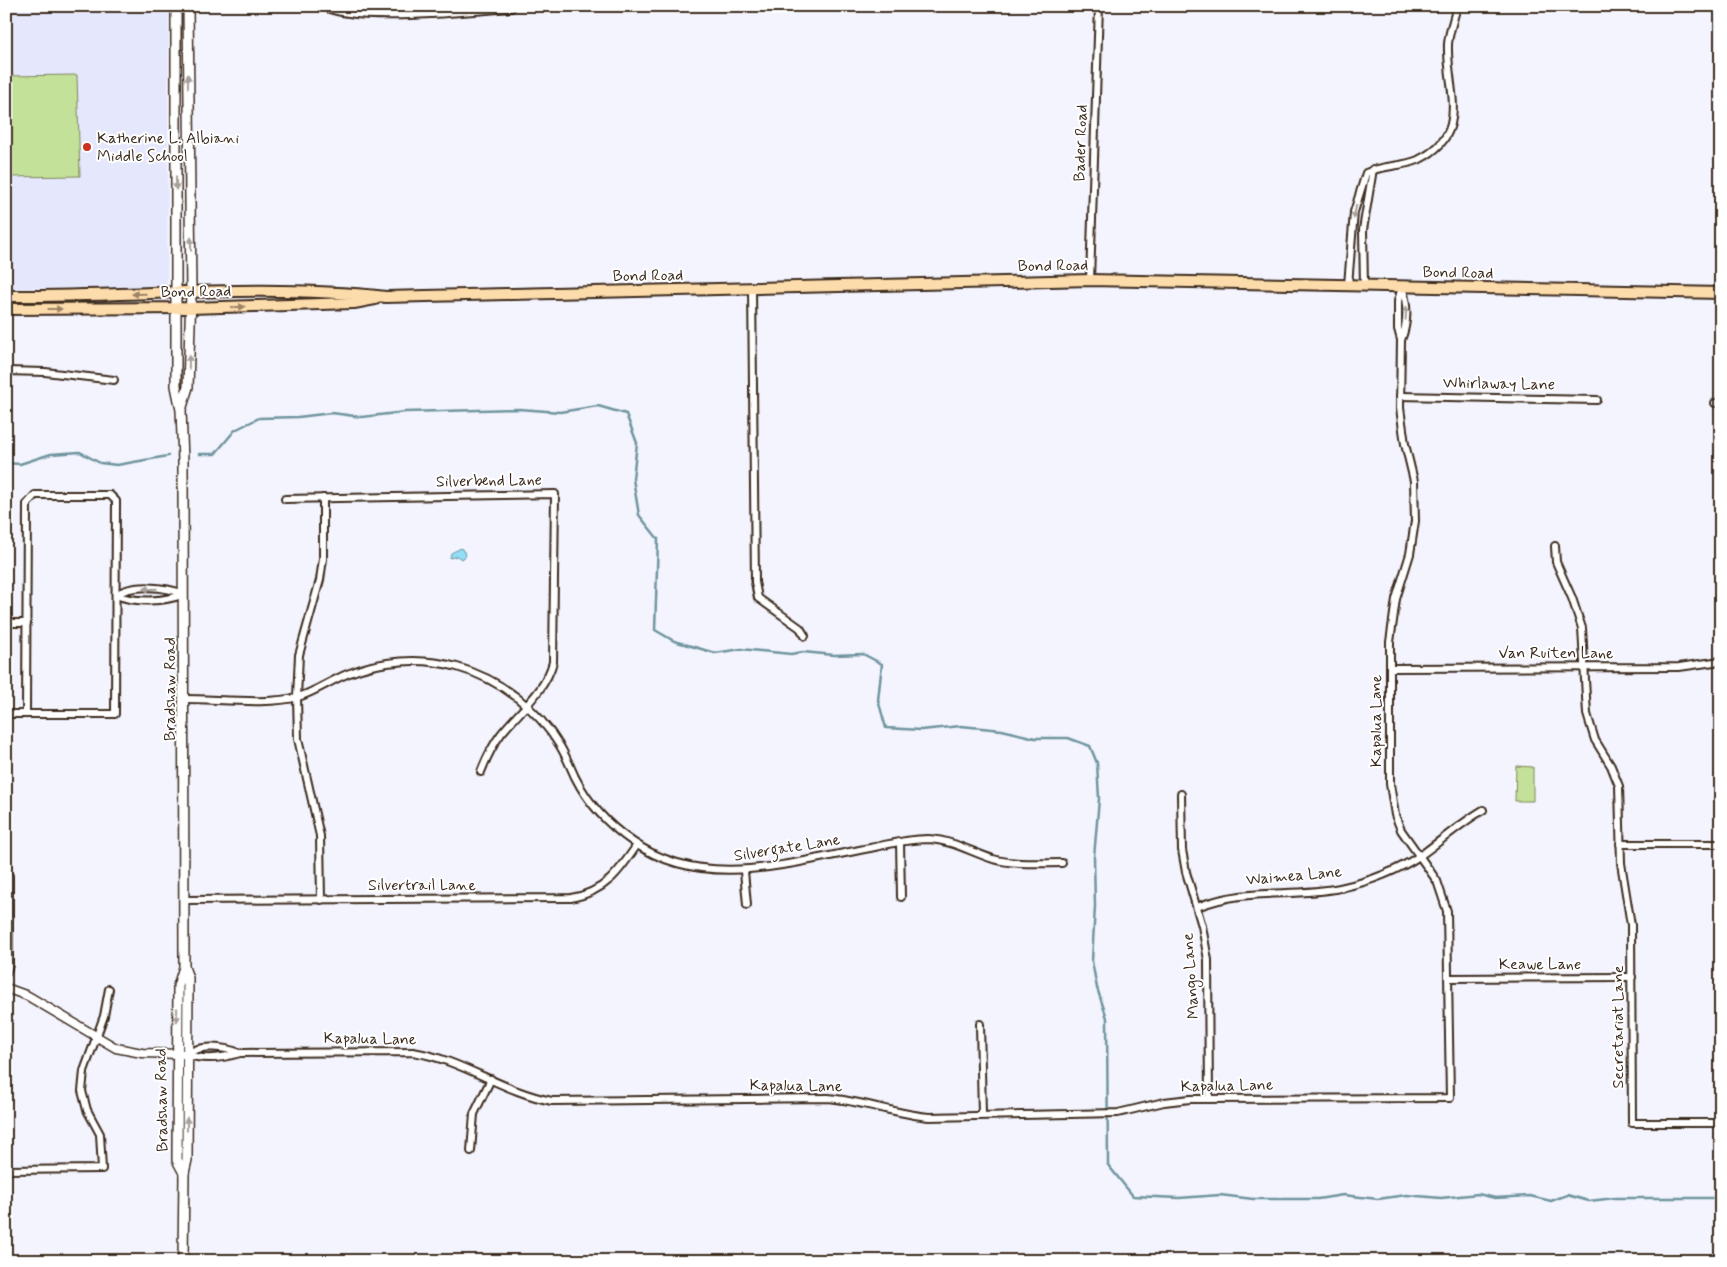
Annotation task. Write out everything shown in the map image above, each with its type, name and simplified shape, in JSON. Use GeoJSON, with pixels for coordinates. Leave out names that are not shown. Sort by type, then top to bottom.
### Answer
{"type":"FeatureCollection","features":[{"type":"Feature","properties":{"kind":"main road","name":"Bradshaw Road"},"geometry":{"type":"LineString","coordinates":[[176,6],[176,386],[182,410],[185,699],[184,967],[178,986],[176,1054],[178,1160],[184,1173]]}},
{"type":"Feature","properties":{"kind":"main road","name":"Bradshaw Road"},"geometry":{"type":"LineString","coordinates":[[182,410],[188,387],[191,292],[188,6]]}},
{"type":"Feature","properties":{"kind":"main road","name":"Bond Road"},"geometry":{"type":"LineString","coordinates":[[6,296],[176,292],[328,292],[386,297],[1090,280],[1721,294]]}},
{"type":"Feature","properties":{"kind":"main road"},"geometry":{"type":"LineString","coordinates":[[267,306],[290,300],[321,299],[328,292]]}},
{"type":"Feature","properties":{"kind":"main road","name":"Bond Road"},"geometry":{"type":"LineString","coordinates":[[6,309],[267,306],[354,303],[386,297]]}},
{"type":"Feature","properties":{"kind":"main road","name":"Bradshaw Road"},"geometry":{"type":"LineString","coordinates":[[184,967],[188,978],[187,1160],[184,1173],[184,1261]]}},
{"type":"Feature","properties":{"kind":"street"},"geometry":{"type":"LineString","coordinates":[[323,6],[349,14],[450,13],[511,8]]}},
{"type":"Feature","properties":{"kind":"street","name":"Bader Road"},"geometry":{"type":"LineString","coordinates":[[1090,280],[1098,6]]}},
{"type":"Feature","properties":{"kind":"street"},"geometry":{"type":"LineString","coordinates":[[1348,285],[1354,212],[1366,173],[1418,160],[1431,152],[1451,125],[1454,102],[1448,62],[1448,42],[1457,6]]}},
{"type":"Feature","properties":{"kind":"street"},"geometry":{"type":"LineString","coordinates":[[1364,286],[1363,230],[1374,170]]}},
{"type":"Feature","properties":{"kind":"street","name":"Kapalua Lane"},"geometry":{"type":"LineString","coordinates":[[187,1054],[195,1048],[228,1049],[240,1053],[413,1052],[440,1058],[521,1093],[552,1100],[828,1098],[867,1104],[910,1115],[929,1117],[1118,1113],[1164,1102],[1208,1099],[1450,1098],[1448,922],[1444,896],[1434,875],[1401,830],[1391,800],[1390,668],[1393,616],[1411,547],[1415,521],[1414,481],[1402,426],[1400,396],[1401,340],[1398,329],[1398,301],[1402,287]]}},
{"type":"Feature","properties":{"kind":"street"},"geometry":{"type":"LineString","coordinates":[[752,288],[755,582],[758,598],[800,628],[805,636]]}},
{"type":"Feature","properties":{"kind":"street"},"geometry":{"type":"LineString","coordinates":[[6,370],[45,372],[114,380]]}},
{"type":"Feature","properties":{"kind":"street","name":"Whirlaway Lane"},"geometry":{"type":"LineString","coordinates":[[1400,396],[1597,400]]}},
{"type":"Feature","properties":{"kind":"street","name":"Silverbend Lane"},"geometry":{"type":"LineString","coordinates":[[285,499],[556,494],[555,652],[545,682],[527,705]]}},
{"type":"Feature","properties":{"kind":"street"},"geometry":{"type":"LineString","coordinates":[[6,714],[26,714],[115,714],[116,501],[110,495],[35,495],[27,504],[26,714]]}},
{"type":"Feature","properties":{"kind":"street"},"geometry":{"type":"LineString","coordinates":[[321,900],[320,836],[298,739],[297,697],[299,655],[320,580],[323,559],[323,498]]}},
{"type":"Feature","properties":{"kind":"street","name":"Secretariat Lane"},"geometry":{"type":"LineString","coordinates":[[1555,546],[1560,574],[1579,616],[1584,640],[1584,697],[1591,730],[1615,774],[1619,786],[1623,881],[1631,925],[1632,1123],[1721,1122]]}},
{"type":"Feature","properties":{"kind":"street"},"geometry":{"type":"LineString","coordinates":[[116,595],[124,589],[171,589],[184,594]]}},
{"type":"Feature","properties":{"kind":"street"},"geometry":{"type":"LineString","coordinates":[[116,595],[126,599],[170,600],[184,594]]}},
{"type":"Feature","properties":{"kind":"street"},"geometry":{"type":"LineString","coordinates":[[6,623],[27,623]]}},
{"type":"Feature","properties":{"kind":"street","name":"Van Ruiten Lane"},"geometry":{"type":"LineString","coordinates":[[1390,668],[1679,667],[1721,660]]}},
{"type":"Feature","properties":{"kind":"street","name":"Silvergate Lane"},"geometry":{"type":"LineString","coordinates":[[185,699],[278,700],[297,697],[366,668],[401,661],[422,661],[448,665],[474,673],[504,688],[527,705],[551,732],[595,807],[615,829],[655,855],[686,866],[718,871],[744,871],[917,839],[944,841],[996,860],[1062,862]]}},
{"type":"Feature","properties":{"kind":"street"},"geometry":{"type":"LineString","coordinates":[[481,772],[501,734],[527,705]]}},
{"type":"Feature","properties":{"kind":"street","name":"Mango Lane"},"geometry":{"type":"LineString","coordinates":[[1181,794],[1182,850],[1208,960],[1208,1099]]}},
{"type":"Feature","properties":{"kind":"street","name":"Waimea Lane"},"geometry":{"type":"LineString","coordinates":[[1197,907],[1236,895],[1341,888],[1385,874],[1419,856],[1483,810]]}},
{"type":"Feature","properties":{"kind":"street"},"geometry":{"type":"LineString","coordinates":[[900,842],[901,898]]}},
{"type":"Feature","properties":{"kind":"street"},"geometry":{"type":"LineString","coordinates":[[1620,844],[1721,844]]}},
{"type":"Feature","properties":{"kind":"street","name":"Silvertrail Lane"},"geometry":{"type":"LineString","coordinates":[[185,900],[571,898],[595,891],[605,885],[622,868],[637,845]]}},
{"type":"Feature","properties":{"kind":"street"},"geometry":{"type":"LineString","coordinates":[[744,871],[746,906]]}},
{"type":"Feature","properties":{"kind":"street"},"geometry":{"type":"LineString","coordinates":[[6,974],[10,949],[9,876]]}},
{"type":"Feature","properties":{"kind":"street","name":"Keawe Lane"},"geometry":{"type":"LineString","coordinates":[[1449,978],[1632,977]]}},
{"type":"Feature","properties":{"kind":"street"},"geometry":{"type":"LineString","coordinates":[[6,988],[28,996],[116,1048],[142,1053],[187,1054]]}},
{"type":"Feature","properties":{"kind":"street"},"geometry":{"type":"LineString","coordinates":[[6,1170],[102,1169],[100,1134],[87,1110],[82,1091],[84,1071],[104,1016],[109,990]]}},
{"type":"Feature","properties":{"kind":"street"},"geometry":{"type":"LineString","coordinates":[[980,1024],[982,1115]]}},
{"type":"Feature","properties":{"kind":"street"},"geometry":{"type":"LineString","coordinates":[[471,1151],[474,1114],[491,1079]]}},
{"type":"Feature","properties":{"kind":"shaded area","name":"Katherine L. Albiani Middle School"},"geometry":{"type":"Polygon","coordinates":[[[6,6],[169,6],[167,289],[6,288],[6,6]]]}},
{"type":"Feature","properties":{"kind":"green space"},"geometry":{"type":"Polygon","coordinates":[[[77,75],[80,176],[6,177],[6,76],[77,75]]]}},
{"type":"Feature","properties":{"kind":"green space"},"geometry":{"type":"Polygon","coordinates":[[[1516,766],[1533,767],[1533,801],[1515,801],[1516,766]]]}},
{"type":"Feature","properties":{"kind":"water"},"geometry":{"type":"Polygon","coordinates":[[[461,548],[466,554],[465,557],[461,559],[457,556],[450,558],[451,553],[461,548]]]}},
{"type":"Feature","properties":{"kind":"waterway"},"geometry":{"type":"LineString","coordinates":[[199,454],[215,454],[235,430],[259,418],[298,417],[332,413],[362,417],[405,412],[519,409],[560,412],[598,406],[626,414],[637,443],[633,479],[639,515],[658,539],[655,630],[674,641],[715,653],[741,649],[791,654],[803,652],[834,655],[863,654],[882,664],[878,700],[886,728],[921,730],[961,726],[1002,730],[1035,738],[1068,738],[1090,746],[1097,763],[1099,799],[1094,857],[1095,906],[1092,961],[1097,988],[1107,1018],[1108,1165],[1133,1196],[1179,1198],[1220,1195],[1253,1199],[1318,1199],[1343,1195],[1378,1199],[1406,1195],[1441,1198],[1478,1194],[1495,1198],[1530,1196],[1551,1201],[1567,1195],[1589,1201],[1615,1198],[1721,1198]]}},
{"type":"Feature","properties":{"kind":"waterway"},"geometry":{"type":"LineString","coordinates":[[6,463],[20,464],[51,454],[80,452],[100,463],[117,465],[168,456]]}},
{"type":"Feature","properties":{"kind":"place","name":"Katherine L. Albiani Middle School"},"geometry":{"type":"Point","coordinates":[87,147]}}]}
